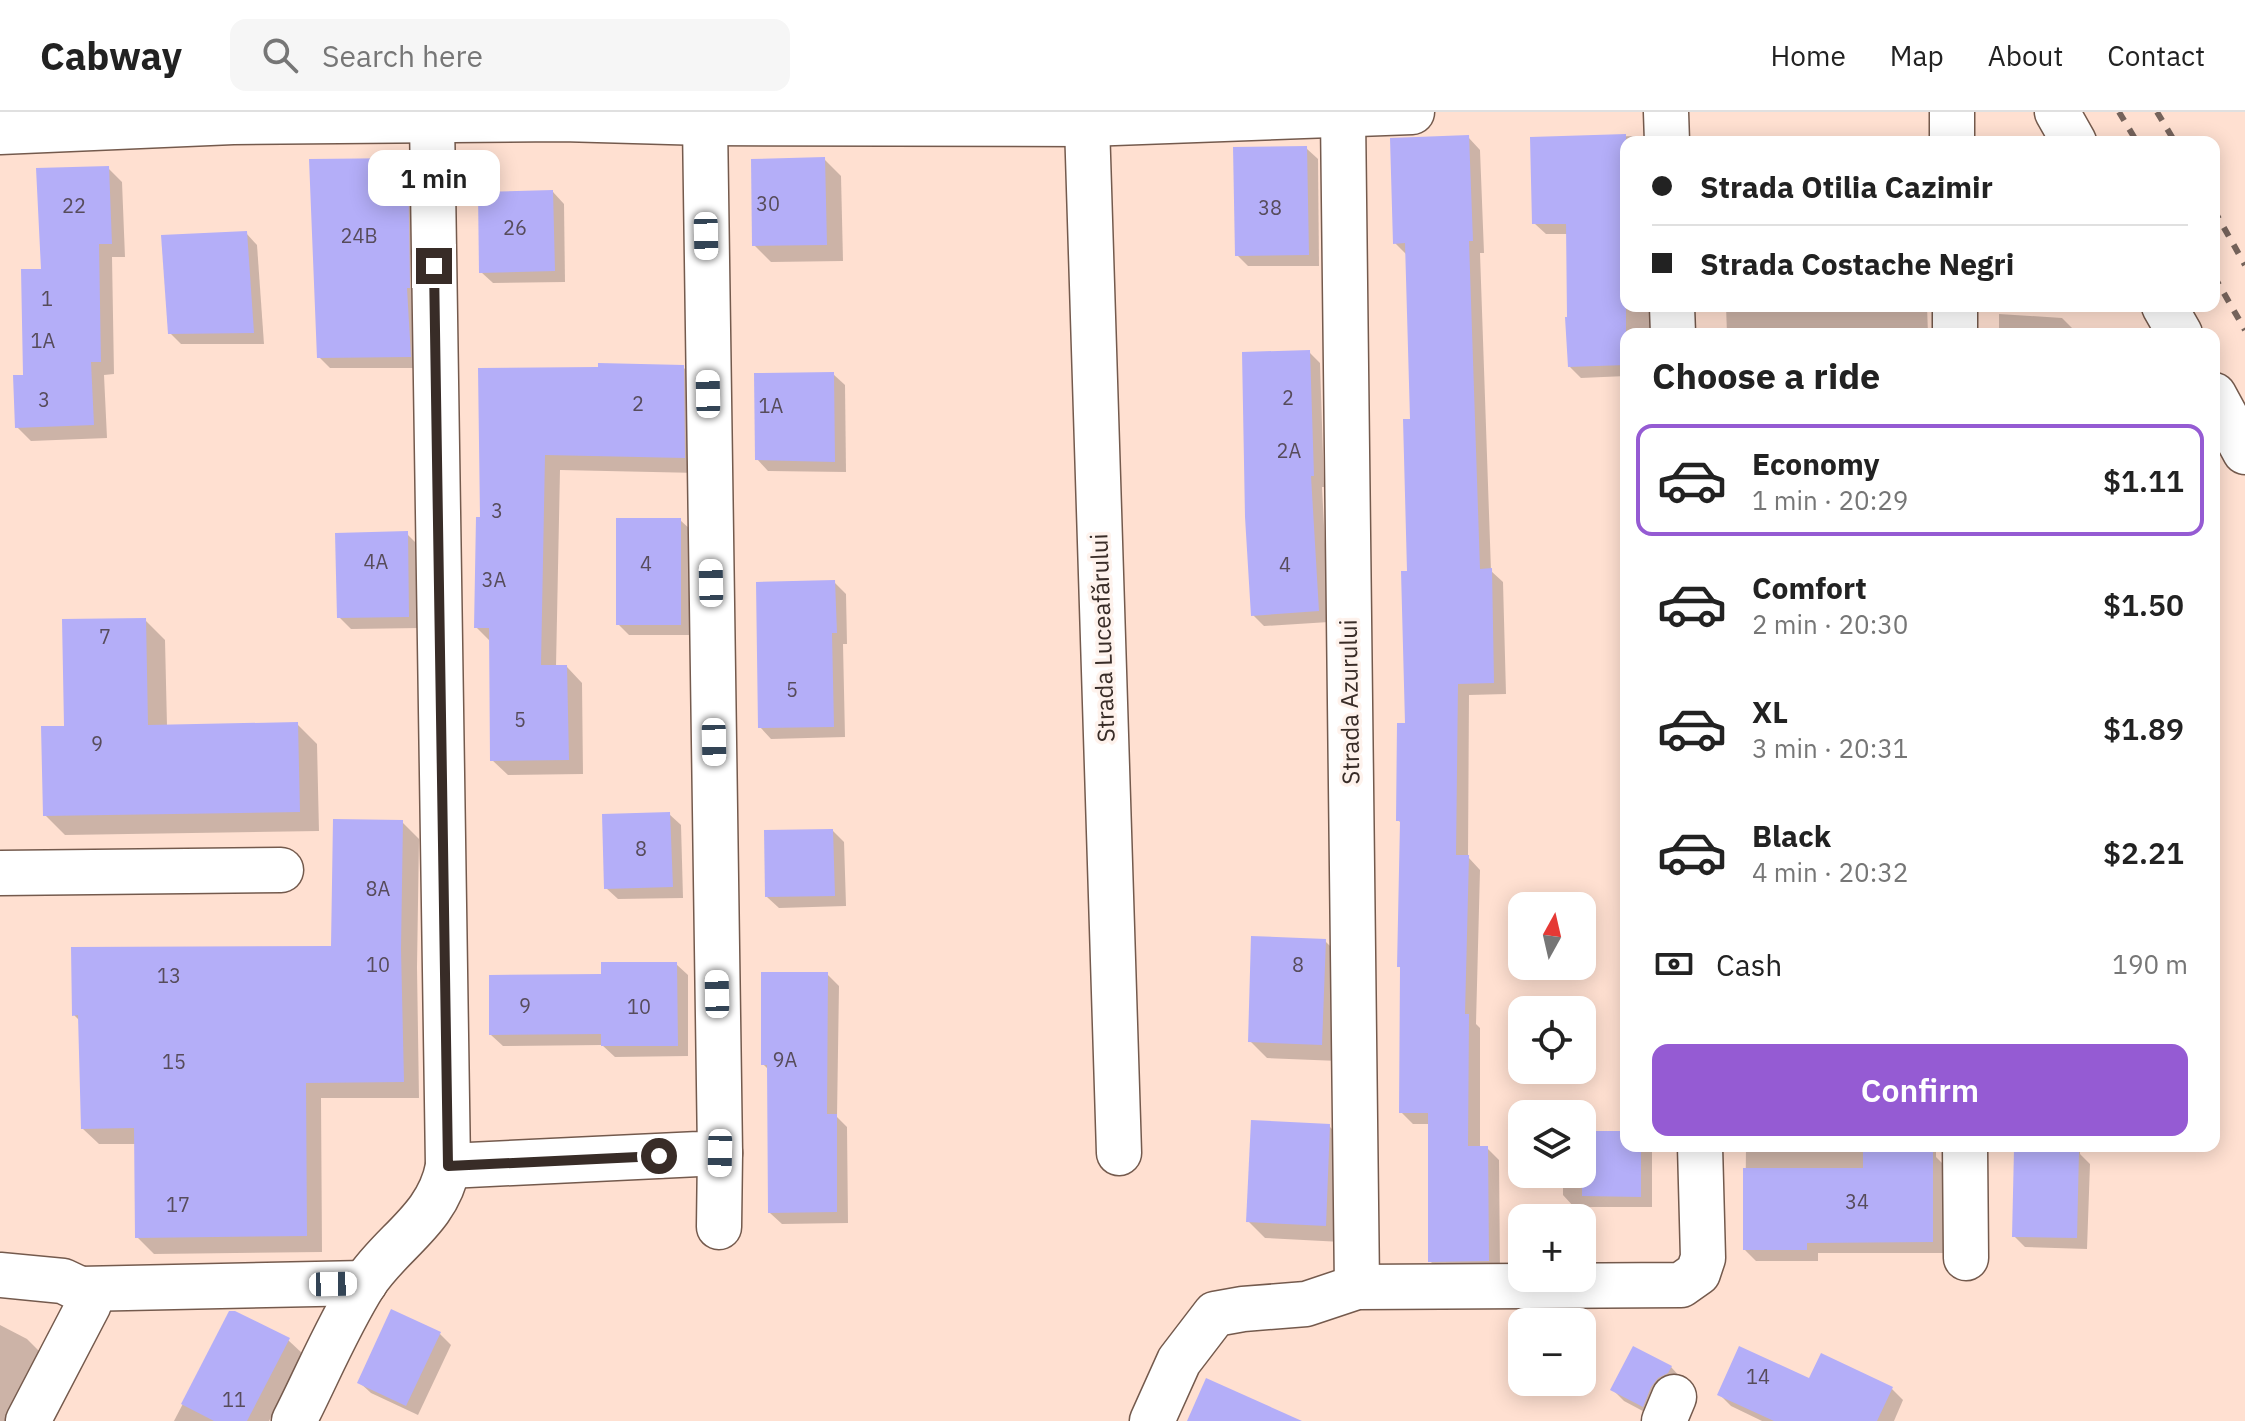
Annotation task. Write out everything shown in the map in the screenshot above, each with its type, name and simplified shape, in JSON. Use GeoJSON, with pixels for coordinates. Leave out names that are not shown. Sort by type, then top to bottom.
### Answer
{"type":"FeatureCollection","features":[{"type":"Feature","properties":{"kind":"street"},"geometry":{"type":"LineString","coordinates":[[0,132],[234,117],[432,120],[562,115],[705,123],[868,118],[1087,124],[1412,112]]}},
{"type":"Feature","properties":{"kind":"street"},"geometry":{"type":"LineString","coordinates":[[1666,112],[1667,136]]}},
{"type":"Feature","properties":{"kind":"street"},"geometry":{"type":"LineString","coordinates":[[1952,112],[1952,136]]}},
{"type":"Feature","properties":{"kind":"street"},"geometry":{"type":"LineString","coordinates":[[2057,112],[2071,136]]}},
{"type":"Feature","properties":{"kind":"street","name":"Strada Azurului"},"geometry":{"type":"LineString","coordinates":[[1343,116],[1357,1287]]}},
{"type":"Feature","properties":{"kind":"street"},"geometry":{"type":"LineString","coordinates":[[294,1421],[365,1283],[433,1206],[444,1187],[448,1166],[432,120]]}},
{"type":"Feature","properties":{"kind":"street"},"geometry":{"type":"LineString","coordinates":[[705,123],[719,1227]]}},
{"type":"Feature","properties":{"kind":"street","name":"Strada Luceafǎrului"},"geometry":{"type":"LineString","coordinates":[[1087,124],[1119,1153]]}},
{"type":"Feature","properties":{"kind":"street"},"geometry":{"type":"LineString","coordinates":[[2220,406],[2245,452]]}},
{"type":"Feature","properties":{"kind":"street"},"geometry":{"type":"LineString","coordinates":[[0,873],[281,870]]}},
{"type":"Feature","properties":{"kind":"street"},"geometry":{"type":"LineString","coordinates":[[1152,1421],[1179,1361],[1215,1314],[1306,1304],[1357,1287],[1681,1285],[1698,1273],[1703,1258],[1700,1152]]}},
{"type":"Feature","properties":{"kind":"street"},"geometry":{"type":"LineString","coordinates":[[1965,1152],[1966,1258]]}},
{"type":"Feature","properties":{"kind":"street"},"geometry":{"type":"LineString","coordinates":[[448,1166],[720,1153]]}},
{"type":"Feature","properties":{"kind":"street"},"geometry":{"type":"LineString","coordinates":[[0,1275],[63,1281],[80,1289],[365,1283]]}},
{"type":"Feature","properties":{"kind":"street"},"geometry":{"type":"LineString","coordinates":[[28,1421],[89,1304],[80,1289]]}},
{"type":"Feature","properties":{"kind":"building"},"geometry":{"type":"Polygon","coordinates":[[[1626,134],[1620,136],[1620,312],[1626,312],[1626,328],[1620,328],[1620,365],[1568,367],[1566,224],[1532,224],[1530,137],[1626,134]]]}},
{"type":"Feature","properties":{"kind":"building"},"geometry":{"type":"Polygon","coordinates":[[[1469,135],[1473,241],[1469,241],[1480,569],[1492,568],[1494,683],[1458,684],[1456,855],[1469,855],[1465,1014],[1469,1014],[1468,1146],[1488,1146],[1489,1261],[1428,1262],[1428,1113],[1399,1113],[1400,967],[1397,967],[1400,821],[1396,821],[1397,723],[1405,723],[1401,571],[1407,571],[1403,419],[1410,419],[1405,243],[1393,244],[1390,138],[1469,135]]]}},
{"type":"Feature","properties":{"kind":"building"},"geometry":{"type":"Polygon","coordinates":[[[1307,146],[1309,255],[1235,256],[1233,147],[1307,146]]]}},
{"type":"Feature","properties":{"kind":"building"},"geometry":{"type":"Polygon","coordinates":[[[825,157],[827,245],[752,246],[751,159],[825,157]]]}},
{"type":"Feature","properties":{"kind":"building"},"geometry":{"type":"Polygon","coordinates":[[[408,158],[410,288],[407,288],[411,357],[317,358],[309,159],[408,158]]]}},
{"type":"Feature","properties":{"kind":"building"},"geometry":{"type":"Polygon","coordinates":[[[109,166],[112,244],[99,244],[101,362],[91,362],[94,425],[15,428],[13,375],[23,375],[21,269],[41,269],[36,168],[109,166]]]}},
{"type":"Feature","properties":{"kind":"building"},"geometry":{"type":"Polygon","coordinates":[[[553,190],[555,271],[479,273],[478,192],[553,190]]]}},
{"type":"Feature","properties":{"kind":"building"},"geometry":{"type":"Polygon","coordinates":[[[247,231],[254,333],[168,334],[161,235],[247,231]]]}},
{"type":"Feature","properties":{"kind":"building"},"geometry":{"type":"Polygon","coordinates":[[[1310,350],[1314,476],[1311,476],[1319,611],[1251,616],[1245,517],[1242,352],[1310,350]]]}},
{"type":"Feature","properties":{"kind":"building"},"geometry":{"type":"Polygon","coordinates":[[[598,363],[684,365],[685,458],[545,455],[541,665],[567,665],[569,760],[490,761],[489,628],[474,628],[476,517],[480,517],[478,368],[598,367],[598,363]]]}},
{"type":"Feature","properties":{"kind":"building"},"geometry":{"type":"Polygon","coordinates":[[[834,372],[835,462],[755,460],[754,373],[834,372]]]}},
{"type":"Feature","properties":{"kind":"building"},"geometry":{"type":"Polygon","coordinates":[[[616,518],[681,518],[681,625],[616,625],[616,518]]]}},
{"type":"Feature","properties":{"kind":"building"},"geometry":{"type":"Polygon","coordinates":[[[408,531],[409,617],[337,618],[335,533],[408,531]]]}},
{"type":"Feature","properties":{"kind":"building"},"geometry":{"type":"Polygon","coordinates":[[[835,580],[837,633],[832,633],[834,727],[758,728],[756,582],[835,580]]]}},
{"type":"Feature","properties":{"kind":"building"},"geometry":{"type":"Polygon","coordinates":[[[146,618],[148,725],[298,722],[300,812],[43,816],[41,726],[64,726],[62,619],[146,618]]]}},
{"type":"Feature","properties":{"kind":"building"},"geometry":{"type":"Polygon","coordinates":[[[670,812],[673,887],[604,889],[602,814],[670,812]]]}},
{"type":"Feature","properties":{"kind":"building"},"geometry":{"type":"Polygon","coordinates":[[[333,819],[403,820],[401,949],[404,1082],[306,1083],[307,1236],[135,1238],[134,1128],[81,1129],[78,1015],[72,1016],[71,947],[331,946],[333,819]]]}},
{"type":"Feature","properties":{"kind":"building"},"geometry":{"type":"Polygon","coordinates":[[[833,829],[835,896],[765,897],[764,830],[833,829]]]}},
{"type":"Feature","properties":{"kind":"building"},"geometry":{"type":"Polygon","coordinates":[[[1251,936],[1326,939],[1322,1045],[1248,1042],[1251,936]]]}},
{"type":"Feature","properties":{"kind":"building"},"geometry":{"type":"Polygon","coordinates":[[[601,962],[677,962],[678,1046],[601,1046],[601,1034],[489,1035],[489,975],[601,974],[601,962]]]}},
{"type":"Feature","properties":{"kind":"building"},"geometry":{"type":"Polygon","coordinates":[[[761,972],[828,972],[827,1114],[837,1114],[837,1212],[768,1213],[767,1065],[761,1065],[761,972]]]}},
{"type":"Feature","properties":{"kind":"building"},"geometry":{"type":"Polygon","coordinates":[[[1251,1120],[1330,1124],[1326,1226],[1246,1222],[1251,1120]]]}},
{"type":"Feature","properties":{"kind":"building"},"geometry":{"type":"Polygon","coordinates":[[[1596,1131],[1620,1131],[1620,1152],[1641,1152],[1641,1197],[1582,1196],[1582,1188],[1596,1188],[1596,1131]]]}},
{"type":"Feature","properties":{"kind":"building"},"geometry":{"type":"Polygon","coordinates":[[[1863,1152],[1933,1152],[1933,1242],[1807,1243],[1807,1250],[1743,1250],[1743,1168],[1863,1168],[1863,1152]]]}},
{"type":"Feature","properties":{"kind":"building"},"geometry":{"type":"Polygon","coordinates":[[[2014,1152],[2079,1152],[2077,1238],[2012,1237],[2014,1152]]]}},
{"type":"Feature","properties":{"kind":"building"},"geometry":{"type":"Polygon","coordinates":[[[391,1309],[441,1332],[406,1406],[357,1383],[391,1309]]]}},
{"type":"Feature","properties":{"kind":"building"},"geometry":{"type":"Polygon","coordinates":[[[229,1311],[235,1311],[290,1338],[247,1421],[214,1421],[181,1404],[229,1311]]]}},
{"type":"Feature","properties":{"kind":"building"},"geometry":{"type":"Polygon","coordinates":[[[1633,1346],[1672,1366],[1651,1387],[1643,1407],[1610,1390],[1633,1346]]]}},
{"type":"Feature","properties":{"kind":"building"},"geometry":{"type":"Polygon","coordinates":[[[1739,1346],[1809,1378],[1821,1353],[1893,1387],[1877,1421],[1774,1421],[1717,1395],[1739,1346]]]}},
{"type":"Feature","properties":{"kind":"building"},"geometry":{"type":"Polygon","coordinates":[[[1206,1378],[1302,1421],[1187,1421],[1206,1378]]]}},
{"type":"Feature","properties":{"kind":"railway"},"geometry":{"type":"LineString","coordinates":[[2119,112],[2133,136]]}},
{"type":"Feature","properties":{"kind":"railway"},"geometry":{"type":"LineString","coordinates":[[2157,112],[2171,136]]}},
{"type":"Feature","properties":{"kind":"railway"},"geometry":{"type":"LineString","coordinates":[[2220,221],[2245,265]]}},
{"type":"Feature","properties":{"kind":"railway"},"geometry":{"type":"LineString","coordinates":[[2220,286],[2245,330]]}},
{"type":"Feature","properties":{"kind":"route"},"geometry":{"type":"LineString","coordinates":[[434,266],[448,1166],[659,1156]]}}]}
